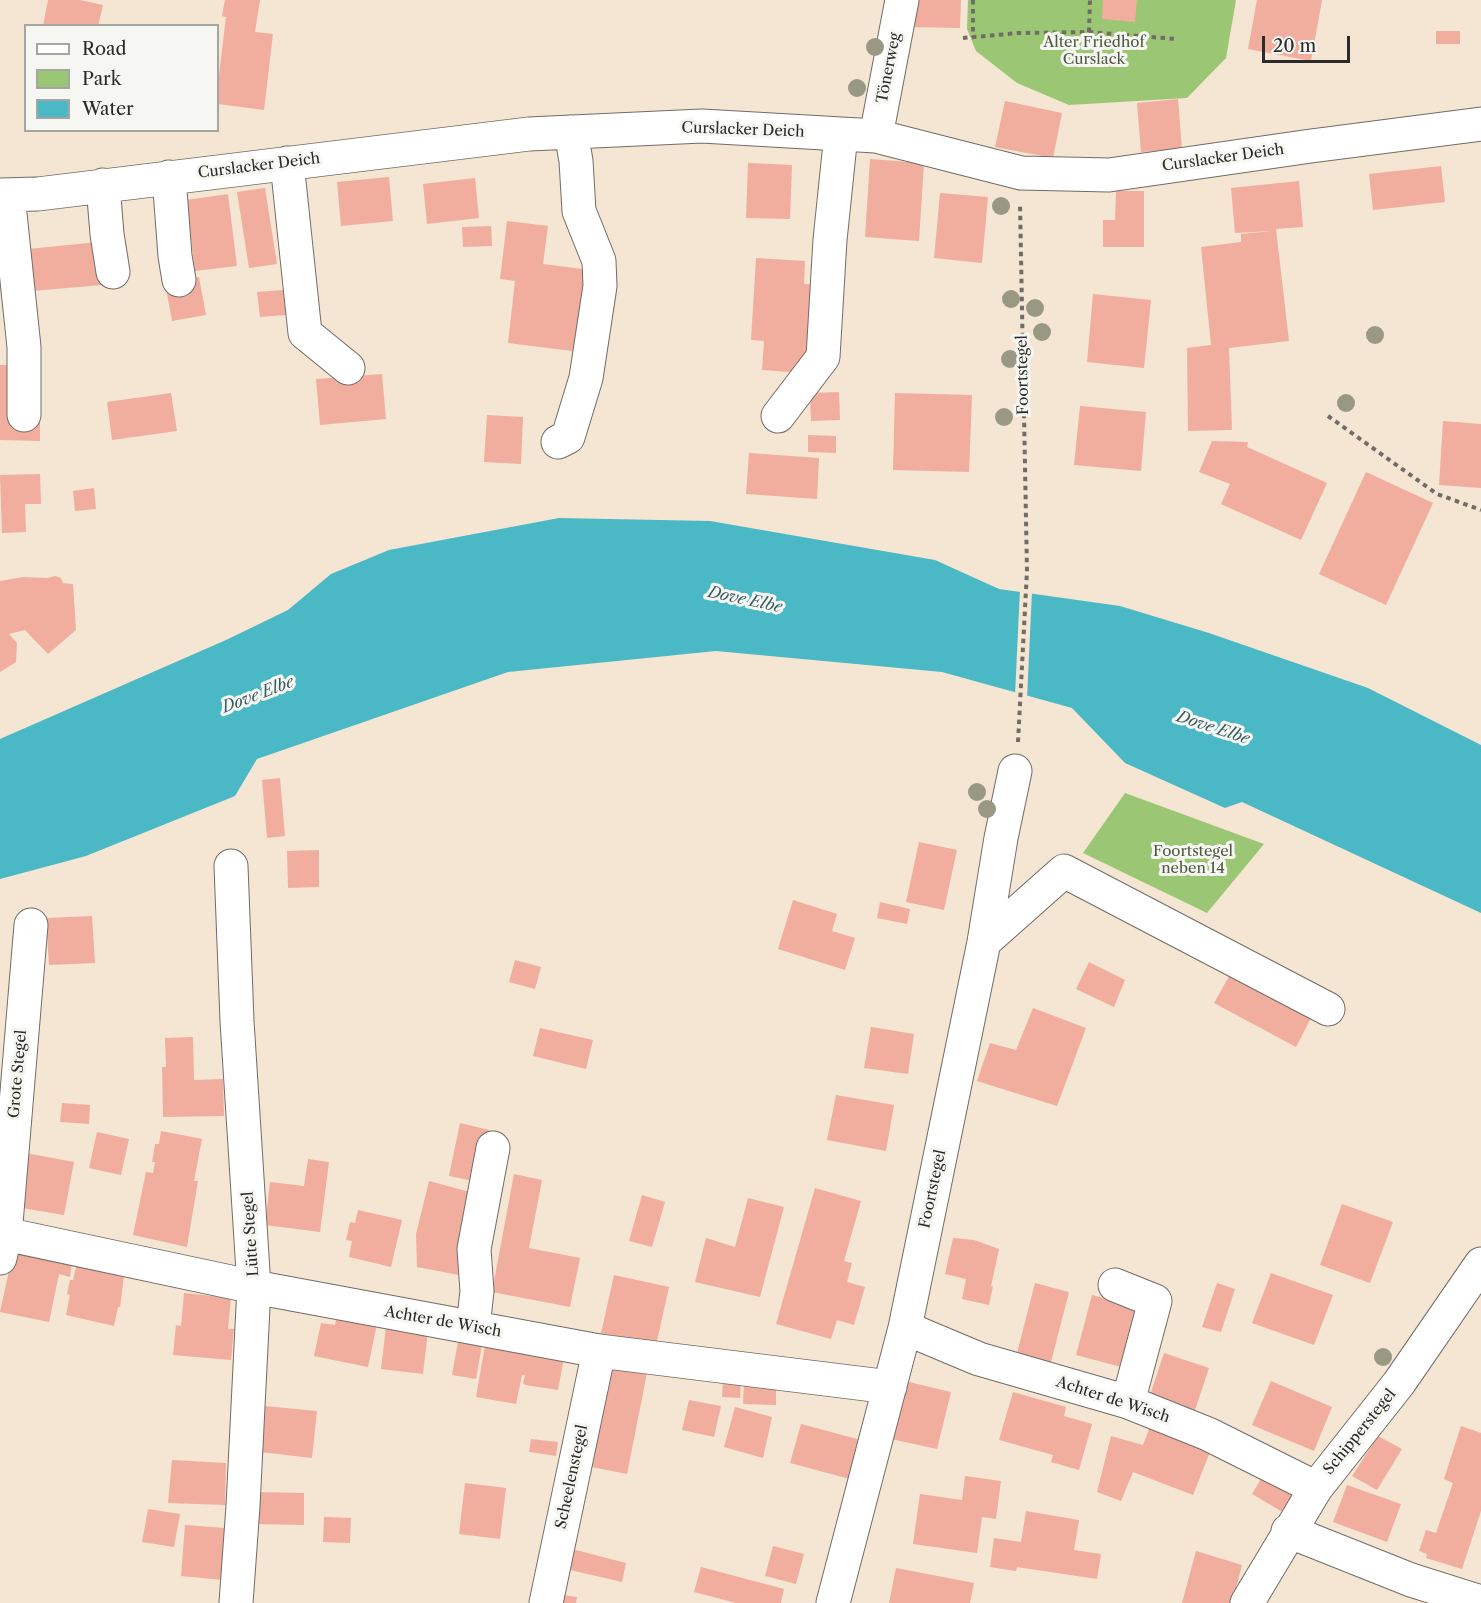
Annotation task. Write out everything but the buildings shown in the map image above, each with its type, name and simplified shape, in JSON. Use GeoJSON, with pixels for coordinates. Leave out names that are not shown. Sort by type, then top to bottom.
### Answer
{"type":"FeatureCollection","features":[{"type":"Feature","properties":{"kind":"street","name":"Tönerweg"},"geometry":{"type":"LineString","coordinates":[[876,136],[902,0]]}},
{"type":"Feature","properties":{"kind":"street","name":"Curslacker Deich"},"geometry":{"type":"LineString","coordinates":[[4,195],[38,194],[529,134],[702,126],[876,136],[1021,173],[1109,174],[1481,124]]}},
{"type":"Feature","properties":{"kind":"street"},"geometry":{"type":"LineString","coordinates":[[558,442],[568,437],[586,378],[600,286],[599,261],[579,211],[576,161],[571,132]]}},
{"type":"Feature","properties":{"kind":"street"},"geometry":{"type":"LineString","coordinates":[[778,416],[823,357],[830,240],[841,134]]}},
{"type":"Feature","properties":{"kind":"street"},"geometry":{"type":"LineString","coordinates":[[287,163],[305,333],[348,368]]}},
{"type":"Feature","properties":{"kind":"street"},"geometry":{"type":"LineString","coordinates":[[169,177],[179,280]]}},
{"type":"Feature","properties":{"kind":"street"},"geometry":{"type":"LineString","coordinates":[[103,185],[113,272]]}},
{"type":"Feature","properties":{"kind":"street"},"geometry":{"type":"LineString","coordinates":[[4,195],[24,346],[24,415]]}},
{"type":"Feature","properties":{"kind":"street","name":"Foortstegel"},"geometry":{"type":"LineString","coordinates":[[833,1603],[905,1329],[984,942],[1000,838],[1015,771]]}},
{"type":"Feature","properties":{"kind":"street","name":"Lütte Stegel"},"geometry":{"type":"LineString","coordinates":[[231,866],[237,1021],[254,1287],[236,1603]]}},
{"type":"Feature","properties":{"kind":"street"},"geometry":{"type":"LineString","coordinates":[[984,942],[1064,871],[1328,1009]]}},
{"type":"Feature","properties":{"kind":"street","name":"Grote Stegel"},"geometry":{"type":"LineString","coordinates":[[2,1242],[31,926]]}},
{"type":"Feature","properties":{"kind":"street"},"geometry":{"type":"LineString","coordinates":[[473,1326],[477,1291],[474,1249],[493,1148]]}},
{"type":"Feature","properties":{"kind":"street","name":"Achter de Wisch"},"geometry":{"type":"LineString","coordinates":[[2,1242],[473,1326],[599,1351],[890,1387]]}},
{"type":"Feature","properties":{"kind":"street","name":"Schipperstegel"},"geometry":{"type":"LineString","coordinates":[[1246,1603],[1316,1488],[1399,1383],[1481,1264]]}},
{"type":"Feature","properties":{"kind":"street"},"geometry":{"type":"LineString","coordinates":[[1115,1285],[1155,1301],[1128,1402]]}},
{"type":"Feature","properties":{"kind":"street","name":"Achter de Wisch"},"geometry":{"type":"LineString","coordinates":[[905,1329],[979,1359],[1128,1402],[1208,1434],[1316,1488]]}},
{"type":"Feature","properties":{"kind":"street","name":"Scheelenstegel"},"geometry":{"type":"LineString","coordinates":[[546,1603],[599,1351]]}},
{"type":"Feature","properties":{"kind":"street"},"geometry":{"type":"LineString","coordinates":[[1288,1531],[1411,1580],[1481,1602]]}},
{"type":"Feature","properties":{"kind":"path"},"geometry":{"type":"LineString","coordinates":[[973,0],[973,37]]}},
{"type":"Feature","properties":{"kind":"path"},"geometry":{"type":"LineString","coordinates":[[1089,32],[1090,0]]}},
{"type":"Feature","properties":{"kind":"path"},"geometry":{"type":"LineString","coordinates":[[963,38],[1019,33],[1089,32],[1176,39]]}},
{"type":"Feature","properties":{"kind":"path","name":"Foortstegel"},"geometry":{"type":"LineString","coordinates":[[1021,173],[1027,577],[1021,705]]}},
{"type":"Feature","properties":{"kind":"path"},"geometry":{"type":"LineString","coordinates":[[1328,416],[1437,494],[1481,510]]}},
{"type":"Feature","properties":{"kind":"green space","name":"Alter Friedhof Curslack"},"geometry":{"type":"Polygon","coordinates":[[[968,0],[1236,0],[1226,58],[1187,98],[1069,105],[1017,83],[976,51],[967,29],[968,0]]]}},
{"type":"Feature","properties":{"kind":"green space","name":"Foortstegel neben 14"},"geometry":{"type":"Polygon","coordinates":[[[1125,793],[1264,844],[1207,913],[1083,853],[1125,793]]]}},
{"type":"Feature","properties":{"kind":"water","name":"Dove Elbe"},"geometry":{"type":"Polygon","coordinates":[[[559,518],[710,521],[935,560],[999,589],[1120,606],[1209,633],[1368,688],[1481,745],[1481,913],[1242,802],[1225,808],[1125,763],[1072,708],[942,672],[716,651],[508,672],[257,759],[235,796],[86,856],[0,879],[0,739],[226,640],[288,610],[331,574],[389,550],[559,518]]]}},
{"type":"Feature","properties":{"kind":"pier"},"geometry":{"type":"Polygon","coordinates":[[[1020,589],[1032,591],[1027,699],[1015,695],[1020,589]]]}}]}
